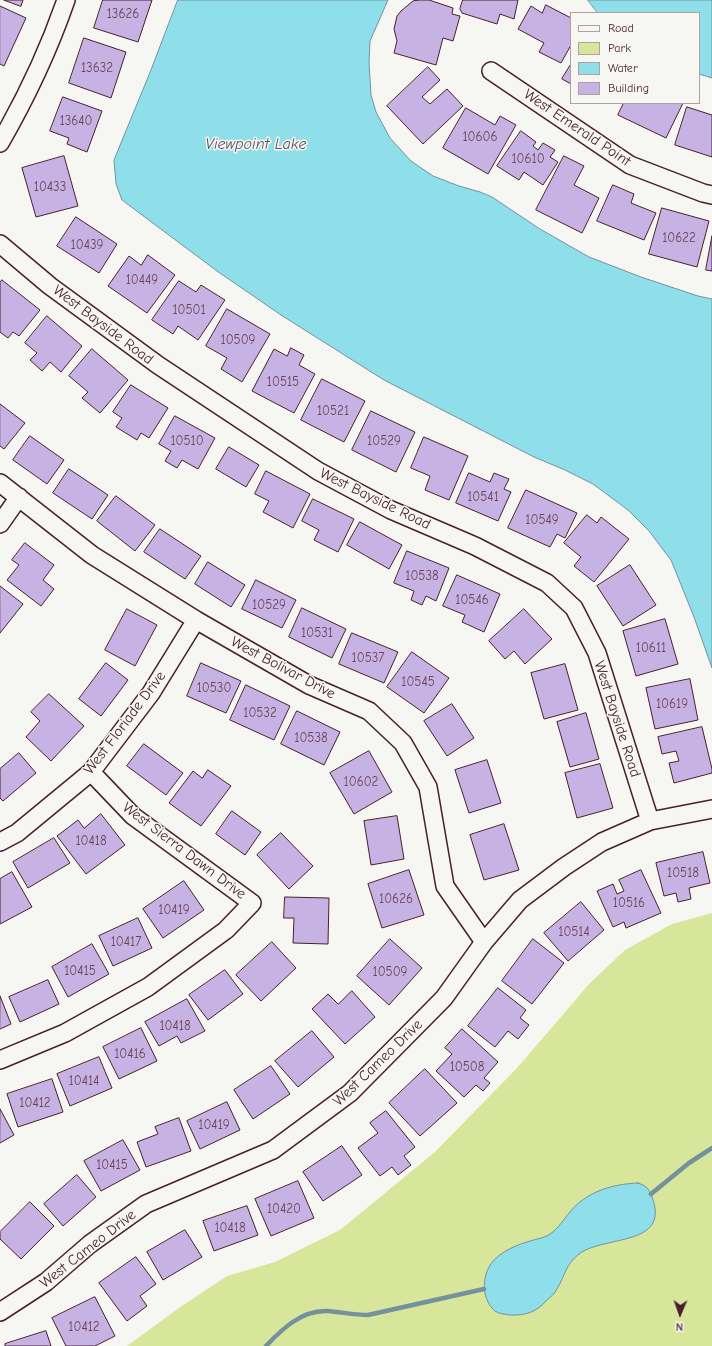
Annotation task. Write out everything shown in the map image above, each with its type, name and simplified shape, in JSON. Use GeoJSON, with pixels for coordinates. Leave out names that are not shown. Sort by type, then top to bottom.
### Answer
{"type":"FeatureCollection","features":[{"type":"Feature","properties":{"kind":"street"},"geometry":{"type":"LineString","coordinates":[[0,143],[43,58],[66,0]]}},
{"type":"Feature","properties":{"kind":"street","name":"West Emerald Point"},"geometry":{"type":"LineString","coordinates":[[491,70],[630,165],[703,193],[712,195]]}},
{"type":"Feature","properties":{"kind":"street","name":"West Bayside Road"},"geometry":{"type":"LineString","coordinates":[[0,244],[50,286],[158,366],[318,471],[391,510],[475,546],[547,583],[574,608],[596,653],[650,821]]}},
{"type":"Feature","properties":{"kind":"street","name":"West Bolivar Drive"},"geometry":{"type":"LineString","coordinates":[[0,483],[92,555],[196,620],[309,685],[369,711],[403,743],[428,787],[445,886],[484,942]]}},
{"type":"Feature","properties":{"kind":"street"},"geometry":{"type":"LineString","coordinates":[[0,524],[19,497]]}},
{"type":"Feature","properties":{"kind":"street","name":"West Floriade Drive"},"geometry":{"type":"LineString","coordinates":[[0,842],[17,832],[92,772],[151,693],[196,620]]}},
{"type":"Feature","properties":{"kind":"street","name":"West Sierra Dawn Drive"},"geometry":{"type":"LineString","coordinates":[[0,1060],[65,1033],[148,987],[226,930],[252,903],[133,816],[92,772]]}},
{"type":"Feature","properties":{"kind":"street","name":"West Cameo Drive"},"geometry":{"type":"LineString","coordinates":[[0,1312],[46,1282],[90,1244],[146,1204],[273,1150],[350,1093],[444,998],[484,942],[520,900],[564,867],[602,842],[650,821],[712,809]]}},
{"type":"Feature","properties":{"kind":"green space"},"geometry":{"type":"Polygon","coordinates":[[[712,913],[712,1346],[127,1346],[179,1308],[227,1276],[275,1262],[340,1230],[435,1152],[517,1068],[590,983],[625,950],[672,924],[712,913]]]}},
{"type":"Feature","properties":{"kind":"water","name":"Viewpoint Lake"},"geometry":{"type":"Polygon","coordinates":[[[178,0],[388,0],[370,41],[369,63],[371,95],[376,112],[390,138],[411,161],[433,176],[492,197],[540,229],[589,257],[641,277],[698,296],[712,299],[712,668],[694,617],[671,560],[649,531],[628,510],[593,484],[534,457],[384,380],[281,315],[217,271],[122,200],[116,184],[114,160],[178,0]]]}},
{"type":"Feature","properties":{"kind":"water"},"geometry":{"type":"Polygon","coordinates":[[[588,0],[712,0],[712,78],[700,74],[700,12],[597,12],[588,0]]]}},
{"type":"Feature","properties":{"kind":"water"},"geometry":{"type":"Polygon","coordinates":[[[638,1183],[645,1186],[650,1191],[655,1213],[652,1224],[644,1232],[632,1237],[590,1248],[579,1254],[568,1266],[554,1293],[535,1310],[520,1315],[509,1315],[497,1312],[491,1307],[486,1297],[484,1285],[488,1269],[499,1255],[516,1246],[552,1233],[576,1205],[592,1194],[609,1187],[638,1183]]]}},
{"type":"Feature","properties":{"kind":"building"},"geometry":{"type":"Polygon","coordinates":[[[4,0],[23,0],[21,6],[4,0]]]}},
{"type":"Feature","properties":{"kind":"building"},"geometry":{"type":"Polygon","coordinates":[[[103,0],[152,0],[138,42],[94,28],[103,0]]]}},
{"type":"Feature","properties":{"kind":"building"},"geometry":{"type":"Polygon","coordinates":[[[429,0],[453,8],[452,14],[460,16],[453,41],[443,38],[436,65],[394,53],[397,41],[394,29],[397,16],[413,1],[429,0]]]}},
{"type":"Feature","properties":{"kind":"building"},"geometry":{"type":"Polygon","coordinates":[[[463,0],[518,0],[514,19],[500,14],[497,24],[462,13],[460,9],[463,0]]]}},
{"type":"Feature","properties":{"kind":"building"},"geometry":{"type":"Polygon","coordinates":[[[546,5],[570,17],[570,47],[561,63],[539,52],[544,43],[518,29],[531,6],[542,13],[546,5]]]}},
{"type":"Feature","properties":{"kind":"building"},"geometry":{"type":"Polygon","coordinates":[[[0,6],[26,18],[4,66],[0,64],[0,6]]]}},
{"type":"Feature","properties":{"kind":"building"},"geometry":{"type":"Polygon","coordinates":[[[84,38],[126,52],[111,98],[69,83],[84,38]]]}},
{"type":"Feature","properties":{"kind":"building"},"geometry":{"type":"Polygon","coordinates":[[[570,66],[570,83],[562,79],[570,66]]]}},
{"type":"Feature","properties":{"kind":"building"},"geometry":{"type":"Polygon","coordinates":[[[428,67],[440,80],[422,97],[430,104],[447,89],[463,106],[423,144],[387,106],[428,67]]]}},
{"type":"Feature","properties":{"kind":"building"},"geometry":{"type":"Polygon","coordinates":[[[63,97],[102,111],[87,152],[67,144],[69,138],[50,131],[63,97]]]}},
{"type":"Feature","properties":{"kind":"building"},"geometry":{"type":"Polygon","coordinates":[[[624,104],[683,104],[666,138],[618,115],[624,104]]]}},
{"type":"Feature","properties":{"kind":"building"},"geometry":{"type":"Polygon","coordinates":[[[687,107],[712,115],[712,157],[675,145],[687,107]]]}},
{"type":"Feature","properties":{"kind":"building"},"geometry":{"type":"Polygon","coordinates":[[[466,108],[495,125],[500,116],[516,125],[488,174],[443,148],[466,108]]]}},
{"type":"Feature","properties":{"kind":"building"},"geometry":{"type":"Polygon","coordinates":[[[521,131],[536,142],[533,146],[538,150],[543,143],[555,150],[550,157],[558,162],[543,185],[524,172],[519,180],[497,166],[521,131]]]}},
{"type":"Feature","properties":{"kind":"building"},"geometry":{"type":"Polygon","coordinates":[[[64,156],[78,206],[36,217],[22,168],[64,156]]]}},
{"type":"Feature","properties":{"kind":"building"},"geometry":{"type":"Polygon","coordinates":[[[564,156],[584,166],[574,185],[599,198],[582,233],[536,210],[564,156]]]}},
{"type":"Feature","properties":{"kind":"building"},"geometry":{"type":"Polygon","coordinates":[[[613,185],[634,194],[631,203],[656,213],[644,240],[597,221],[613,185]]]}},
{"type":"Feature","properties":{"kind":"building"},"geometry":{"type":"Polygon","coordinates":[[[662,208],[709,221],[697,267],[649,254],[662,208]]]}},
{"type":"Feature","properties":{"kind":"building"},"geometry":{"type":"Polygon","coordinates":[[[76,217],[117,244],[99,273],[57,246],[76,217]]]}},
{"type":"Feature","properties":{"kind":"building"},"geometry":{"type":"Polygon","coordinates":[[[712,236],[712,271],[706,270],[712,236]]]}},
{"type":"Feature","properties":{"kind":"building"},"geometry":{"type":"Polygon","coordinates":[[[148,255],[175,275],[147,313],[108,286],[129,256],[141,265],[148,255]]]}},
{"type":"Feature","properties":{"kind":"building"},"geometry":{"type":"Polygon","coordinates":[[[2,280],[40,310],[19,336],[13,332],[8,338],[0,332],[0,283],[2,280]]]}},
{"type":"Feature","properties":{"kind":"building"},"geometry":{"type":"Polygon","coordinates":[[[179,281],[196,292],[201,285],[225,300],[198,340],[178,326],[173,334],[152,320],[179,281]]]}},
{"type":"Feature","properties":{"kind":"building"},"geometry":{"type":"Polygon","coordinates":[[[227,309],[270,334],[242,382],[221,369],[227,358],[206,346],[227,309]]]}},
{"type":"Feature","properties":{"kind":"building"},"geometry":{"type":"Polygon","coordinates":[[[47,316],[82,346],[61,372],[50,362],[42,371],[30,360],[37,353],[25,343],[47,316]]]}},
{"type":"Feature","properties":{"kind":"building"},"geometry":{"type":"Polygon","coordinates":[[[291,348],[304,355],[299,365],[315,374],[294,413],[252,391],[274,349],[287,356],[291,348]]]}},
{"type":"Feature","properties":{"kind":"building"},"geometry":{"type":"Polygon","coordinates":[[[92,349],[128,380],[100,413],[82,398],[88,392],[69,376],[92,349]]]}},
{"type":"Feature","properties":{"kind":"building"},"geometry":{"type":"Polygon","coordinates":[[[322,379],[365,401],[344,442],[301,420],[322,379]]]}},
{"type":"Feature","properties":{"kind":"building"},"geometry":{"type":"Polygon","coordinates":[[[131,385],[168,408],[149,438],[141,433],[137,440],[116,427],[122,418],[113,412],[131,385]]]}},
{"type":"Feature","properties":{"kind":"building"},"geometry":{"type":"Polygon","coordinates":[[[0,404],[25,423],[4,449],[0,446],[0,404]]]}},
{"type":"Feature","properties":{"kind":"building"},"geometry":{"type":"Polygon","coordinates":[[[371,411],[415,432],[396,472],[352,450],[371,411]]]}},
{"type":"Feature","properties":{"kind":"building"},"geometry":{"type":"Polygon","coordinates":[[[175,416],[215,438],[198,469],[182,460],[177,468],[165,461],[171,451],[159,444],[175,416]]]}},
{"type":"Feature","properties":{"kind":"building"},"geometry":{"type":"Polygon","coordinates":[[[30,436],[64,460],[47,484],[13,460],[30,436]]]}},
{"type":"Feature","properties":{"kind":"building"},"geometry":{"type":"Polygon","coordinates":[[[424,437],[468,456],[449,500],[425,490],[430,476],[411,468],[424,437]]]}},
{"type":"Feature","properties":{"kind":"building"},"geometry":{"type":"Polygon","coordinates":[[[229,447],[259,465],[246,487],[216,469],[229,447]]]}},
{"type":"Feature","properties":{"kind":"building"},"geometry":{"type":"Polygon","coordinates":[[[69,469],[108,495],[92,519],[53,493],[69,469]]]}},
{"type":"Feature","properties":{"kind":"building"},"geometry":{"type":"Polygon","coordinates":[[[266,471],[310,494],[293,528],[263,512],[269,501],[255,494],[266,471]]]}},
{"type":"Feature","properties":{"kind":"building"},"geometry":{"type":"Polygon","coordinates":[[[469,473],[490,482],[494,473],[509,479],[504,489],[511,492],[498,521],[456,503],[469,473]]]}},
{"type":"Feature","properties":{"kind":"building"},"geometry":{"type":"Polygon","coordinates":[[[526,490],[577,513],[565,538],[557,534],[550,547],[508,528],[526,490]]]}},
{"type":"Feature","properties":{"kind":"building"},"geometry":{"type":"Polygon","coordinates":[[[116,496],[155,525],[135,551],[97,521],[116,496]]]}},
{"type":"Feature","properties":{"kind":"building"},"geometry":{"type":"Polygon","coordinates":[[[313,499],[354,519],[338,552],[314,540],[319,530],[302,521],[313,499]]]}},
{"type":"Feature","properties":{"kind":"building"},"geometry":{"type":"Polygon","coordinates":[[[587,515],[597,523],[601,517],[629,539],[594,582],[574,566],[581,557],[564,543],[587,515]]]}},
{"type":"Feature","properties":{"kind":"building"},"geometry":{"type":"Polygon","coordinates":[[[360,522],[402,545],[389,569],[347,545],[360,522]]]}},
{"type":"Feature","properties":{"kind":"building"},"geometry":{"type":"Polygon","coordinates":[[[160,529],[201,556],[185,579],[144,552],[160,529]]]}},
{"type":"Feature","properties":{"kind":"building"},"geometry":{"type":"Polygon","coordinates":[[[25,543],[54,565],[43,580],[54,589],[41,606],[7,580],[19,565],[12,560],[25,543]]]}},
{"type":"Feature","properties":{"kind":"building"},"geometry":{"type":"Polygon","coordinates":[[[407,551],[449,568],[436,601],[426,596],[422,605],[411,600],[414,591],[394,583],[407,551]]]}},
{"type":"Feature","properties":{"kind":"building"},"geometry":{"type":"Polygon","coordinates":[[[208,562],[245,585],[231,607],[195,584],[208,562]]]}},
{"type":"Feature","properties":{"kind":"building"},"geometry":{"type":"Polygon","coordinates":[[[630,565],[656,605],[623,626],[597,586],[630,565]]]}},
{"type":"Feature","properties":{"kind":"building"},"geometry":{"type":"Polygon","coordinates":[[[457,575],[500,594],[484,632],[462,622],[465,615],[443,606],[457,575]]]}},
{"type":"Feature","properties":{"kind":"building"},"geometry":{"type":"Polygon","coordinates":[[[256,580],[296,600],[282,628],[242,609],[256,580]]]}},
{"type":"Feature","properties":{"kind":"building"},"geometry":{"type":"Polygon","coordinates":[[[0,586],[23,604],[0,633],[0,586]]]}},
{"type":"Feature","properties":{"kind":"building"},"geometry":{"type":"Polygon","coordinates":[[[302,608],[346,629],[332,658],[289,637],[302,608]]]}},
{"type":"Feature","properties":{"kind":"building"},"geometry":{"type":"Polygon","coordinates":[[[127,609],[157,625],[135,666],[105,650],[127,609]]]}},
{"type":"Feature","properties":{"kind":"building"},"geometry":{"type":"Polygon","coordinates":[[[524,609],[552,639],[525,664],[514,651],[505,659],[489,641],[524,609]]]}},
{"type":"Feature","properties":{"kind":"building"},"geometry":{"type":"Polygon","coordinates":[[[665,619],[678,664],[636,676],[623,631],[665,619]]]}},
{"type":"Feature","properties":{"kind":"building"},"geometry":{"type":"Polygon","coordinates":[[[352,633],[398,652],[384,683],[339,664],[352,633]]]}},
{"type":"Feature","properties":{"kind":"building"},"geometry":{"type":"Polygon","coordinates":[[[412,652],[449,678],[424,713],[387,687],[412,652]]]}},
{"type":"Feature","properties":{"kind":"building"},"geometry":{"type":"Polygon","coordinates":[[[106,663],[128,680],[101,716],[79,699],[106,663]]]}},
{"type":"Feature","properties":{"kind":"building"},"geometry":{"type":"Polygon","coordinates":[[[201,663],[241,681],[226,713],[187,696],[201,663]]]}},
{"type":"Feature","properties":{"kind":"building"},"geometry":{"type":"Polygon","coordinates":[[[565,664],[578,710],[544,719],[531,673],[565,664]]]}},
{"type":"Feature","properties":{"kind":"building"},"geometry":{"type":"Polygon","coordinates":[[[690,679],[698,720],[655,729],[646,688],[690,679]]]}},
{"type":"Feature","properties":{"kind":"building"},"geometry":{"type":"Polygon","coordinates":[[[246,685],[290,706],[274,740],[230,720],[246,685]]]}},
{"type":"Feature","properties":{"kind":"building"},"geometry":{"type":"Polygon","coordinates":[[[49,694],[84,726],[51,761],[26,737],[40,721],[31,712],[49,694]]]}},
{"type":"Feature","properties":{"kind":"building"},"geometry":{"type":"Polygon","coordinates":[[[452,704],[474,738],[447,756],[424,721],[452,704]]]}},
{"type":"Feature","properties":{"kind":"building"},"geometry":{"type":"Polygon","coordinates":[[[297,711],[340,732],[324,765],[281,744],[297,711]]]}},
{"type":"Feature","properties":{"kind":"building"},"geometry":{"type":"Polygon","coordinates":[[[586,713],[599,759],[570,767],[557,722],[586,713]]]}},
{"type":"Feature","properties":{"kind":"building"},"geometry":{"type":"Polygon","coordinates":[[[702,727],[712,773],[674,783],[669,763],[679,761],[676,751],[662,754],[658,737],[702,727]]]}},
{"type":"Feature","properties":{"kind":"building"},"geometry":{"type":"Polygon","coordinates":[[[144,744],[183,773],[166,795],[127,766],[144,744]]]}},
{"type":"Feature","properties":{"kind":"building"},"geometry":{"type":"Polygon","coordinates":[[[369,751],[392,792],[354,814],[330,773],[369,751]]]}},
{"type":"Feature","properties":{"kind":"building"},"geometry":{"type":"Polygon","coordinates":[[[19,753],[36,773],[3,801],[0,798],[0,769],[19,753]]]}},
{"type":"Feature","properties":{"kind":"building"},"geometry":{"type":"Polygon","coordinates":[[[487,760],[501,803],[469,813],[455,770],[487,760]]]}},
{"type":"Feature","properties":{"kind":"building"},"geometry":{"type":"Polygon","coordinates":[[[600,764],[613,808],[577,818],[565,773],[600,764]]]}},
{"type":"Feature","properties":{"kind":"building"},"geometry":{"type":"Polygon","coordinates":[[[208,770],[231,786],[201,826],[169,803],[193,771],[202,778],[208,770]]]}},
{"type":"Feature","properties":{"kind":"building"},"geometry":{"type":"Polygon","coordinates":[[[232,811],[261,832],[245,855],[216,834],[232,811]]]}},
{"type":"Feature","properties":{"kind":"building"},"geometry":{"type":"Polygon","coordinates":[[[101,814],[125,845],[86,874],[57,836],[78,820],[84,828],[101,814]]]}},
{"type":"Feature","properties":{"kind":"building"},"geometry":{"type":"Polygon","coordinates":[[[397,816],[404,859],[371,865],[364,821],[397,816]]]}},
{"type":"Feature","properties":{"kind":"building"},"geometry":{"type":"Polygon","coordinates":[[[504,824],[519,870],[484,880],[470,835],[504,824]]]}},
{"type":"Feature","properties":{"kind":"building"},"geometry":{"type":"Polygon","coordinates":[[[281,833],[313,866],[289,889],[257,855],[281,833]]]}},
{"type":"Feature","properties":{"kind":"building"},"geometry":{"type":"Polygon","coordinates":[[[54,838],[70,863],[28,888],[13,862],[54,838]]]}},
{"type":"Feature","properties":{"kind":"building"},"geometry":{"type":"Polygon","coordinates":[[[703,852],[710,883],[689,888],[691,899],[678,902],[676,893],[664,896],[656,863],[703,852]]]}},
{"type":"Feature","properties":{"kind":"building"},"geometry":{"type":"Polygon","coordinates":[[[409,870],[424,915],[382,928],[368,884],[409,870]]]}},
{"type":"Feature","properties":{"kind":"building"},"geometry":{"type":"Polygon","coordinates":[[[641,870],[661,913],[626,928],[624,922],[613,927],[597,891],[613,884],[617,894],[624,891],[619,880],[641,870]]]}},
{"type":"Feature","properties":{"kind":"building"},"geometry":{"type":"Polygon","coordinates":[[[12,872],[32,907],[0,924],[0,879],[12,872]]]}},
{"type":"Feature","properties":{"kind":"building"},"geometry":{"type":"Polygon","coordinates":[[[184,881],[204,910],[163,938],[143,909],[184,881]]]}},
{"type":"Feature","properties":{"kind":"building"},"geometry":{"type":"Polygon","coordinates":[[[285,897],[329,898],[328,944],[293,943],[294,918],[284,918],[285,897]]]}},
{"type":"Feature","properties":{"kind":"building"},"geometry":{"type":"Polygon","coordinates":[[[581,902],[604,930],[568,961],[544,933],[581,902]]]}},
{"type":"Feature","properties":{"kind":"building"},"geometry":{"type":"Polygon","coordinates":[[[138,918],[152,948],[113,966],[99,936],[138,918]]]}},
{"type":"Feature","properties":{"kind":"building"},"geometry":{"type":"Polygon","coordinates":[[[390,939],[422,968],[389,1005],[357,976],[390,939]]]}},
{"type":"Feature","properties":{"kind":"building"},"geometry":{"type":"Polygon","coordinates":[[[533,939],[564,963],[532,1004],[502,981],[533,939]]]}},
{"type":"Feature","properties":{"kind":"building"},"geometry":{"type":"Polygon","coordinates":[[[272,942],[296,968],[261,1001],[236,975],[272,942]]]}},
{"type":"Feature","properties":{"kind":"building"},"geometry":{"type":"Polygon","coordinates":[[[92,944],[109,974],[68,997],[52,967],[92,944]]]}},
{"type":"Feature","properties":{"kind":"building"},"geometry":{"type":"Polygon","coordinates":[[[225,970],[243,994],[208,1020],[189,995],[225,970]]]}},
{"type":"Feature","properties":{"kind":"building"},"geometry":{"type":"Polygon","coordinates":[[[48,980],[59,1004],[20,1022],[9,997],[48,980]]]}},
{"type":"Feature","properties":{"kind":"building"},"geometry":{"type":"Polygon","coordinates":[[[498,988],[526,1010],[520,1018],[529,1025],[518,1039],[508,1031],[495,1047],[468,1026],[498,988]]]}},
{"type":"Feature","properties":{"kind":"building"},"geometry":{"type":"Polygon","coordinates":[[[352,991],[375,1017],[345,1044],[312,1009],[328,994],[338,1004],[352,991]]]}},
{"type":"Feature","properties":{"kind":"building"},"geometry":{"type":"Polygon","coordinates":[[[0,996],[11,1024],[0,1029],[0,996]]]}},
{"type":"Feature","properties":{"kind":"building"},"geometry":{"type":"Polygon","coordinates":[[[187,999],[205,1031],[181,1043],[177,1036],[159,1046],[145,1022],[187,999]]]}},
{"type":"Feature","properties":{"kind":"building"},"geometry":{"type":"Polygon","coordinates":[[[141,1028],[157,1061],[119,1079],[103,1047],[141,1028]]]}},
{"type":"Feature","properties":{"kind":"building"},"geometry":{"type":"Polygon","coordinates":[[[462,1029],[498,1062],[484,1078],[490,1083],[483,1091],[476,1085],[464,1097],[436,1071],[452,1054],[445,1048],[462,1029]]]}},
{"type":"Feature","properties":{"kind":"building"},"geometry":{"type":"Polygon","coordinates":[[[312,1031],[334,1057],[298,1087],[275,1061],[312,1031]]]}},
{"type":"Feature","properties":{"kind":"building"},"geometry":{"type":"Polygon","coordinates":[[[99,1057],[112,1088],[70,1106],[57,1074],[99,1057]]]}},
{"type":"Feature","properties":{"kind":"building"},"geometry":{"type":"Polygon","coordinates":[[[271,1066],[290,1094],[253,1119],[234,1090],[271,1066]]]}},
{"type":"Feature","properties":{"kind":"building"},"geometry":{"type":"Polygon","coordinates":[[[425,1069],[457,1103],[420,1136],[389,1103],[425,1069]]]}},
{"type":"Feature","properties":{"kind":"building"},"geometry":{"type":"Polygon","coordinates":[[[52,1079],[63,1112],[18,1127],[7,1094],[52,1079]]]}},
{"type":"Feature","properties":{"kind":"building"},"geometry":{"type":"Polygon","coordinates":[[[227,1102],[240,1130],[200,1149],[187,1121],[227,1102]]]}},
{"type":"Feature","properties":{"kind":"building"},"geometry":{"type":"Polygon","coordinates":[[[0,1109],[14,1135],[0,1143],[0,1109]]]}},
{"type":"Feature","properties":{"kind":"building"},"geometry":{"type":"Polygon","coordinates":[[[386,1111],[415,1147],[404,1156],[411,1165],[398,1175],[392,1167],[380,1176],[358,1148],[378,1133],[370,1123],[386,1111]]]}},
{"type":"Feature","properties":{"kind":"building"},"geometry":{"type":"Polygon","coordinates":[[[179,1118],[191,1151],[146,1167],[137,1142],[158,1134],[155,1127],[179,1118]]]}},
{"type":"Feature","properties":{"kind":"building"},"geometry":{"type":"Polygon","coordinates":[[[123,1140],[140,1170],[101,1191],[84,1161],[123,1140]]]}},
{"type":"Feature","properties":{"kind":"building"},"geometry":{"type":"Polygon","coordinates":[[[342,1146],[362,1175],[323,1201],[303,1172],[342,1146]]]}},
{"type":"Feature","properties":{"kind":"building"},"geometry":{"type":"Polygon","coordinates":[[[77,1175],[96,1197],[63,1226],[44,1204],[77,1175]]]}},
{"type":"Feature","properties":{"kind":"building"},"geometry":{"type":"Polygon","coordinates":[[[298,1181],[314,1218],[271,1236],[255,1199],[298,1181]]]}},
{"type":"Feature","properties":{"kind":"building"},"geometry":{"type":"Polygon","coordinates":[[[30,1202],[54,1226],[21,1259],[0,1239],[0,1232],[30,1202]]]}},
{"type":"Feature","properties":{"kind":"building"},"geometry":{"type":"Polygon","coordinates":[[[247,1206],[258,1235],[214,1251],[203,1221],[247,1206]]]}},
{"type":"Feature","properties":{"kind":"building"},"geometry":{"type":"Polygon","coordinates":[[[185,1230],[202,1257],[163,1280],[147,1252],[185,1230]]]}},
{"type":"Feature","properties":{"kind":"building"},"geometry":{"type":"Polygon","coordinates":[[[136,1257],[156,1284],[140,1296],[147,1306],[127,1321],[99,1283],[136,1257]]]}},
{"type":"Feature","properties":{"kind":"building"},"geometry":{"type":"Polygon","coordinates":[[[95,1297],[115,1336],[95,1346],[66,1346],[52,1318],[95,1297]]]}},
{"type":"Feature","properties":{"kind":"building"},"geometry":{"type":"Polygon","coordinates":[[[46,1331],[51,1346],[5,1346],[5,1344],[46,1331]]]}},
{"type":"Feature","properties":{"kind":"waterway"},"geometry":{"type":"LineString","coordinates":[[651,1194],[689,1163],[712,1148]]}},
{"type":"Feature","properties":{"kind":"waterway"},"geometry":{"type":"LineString","coordinates":[[266,1346],[286,1327],[301,1317],[309,1314],[327,1311],[368,1315],[484,1289]]}}]}
